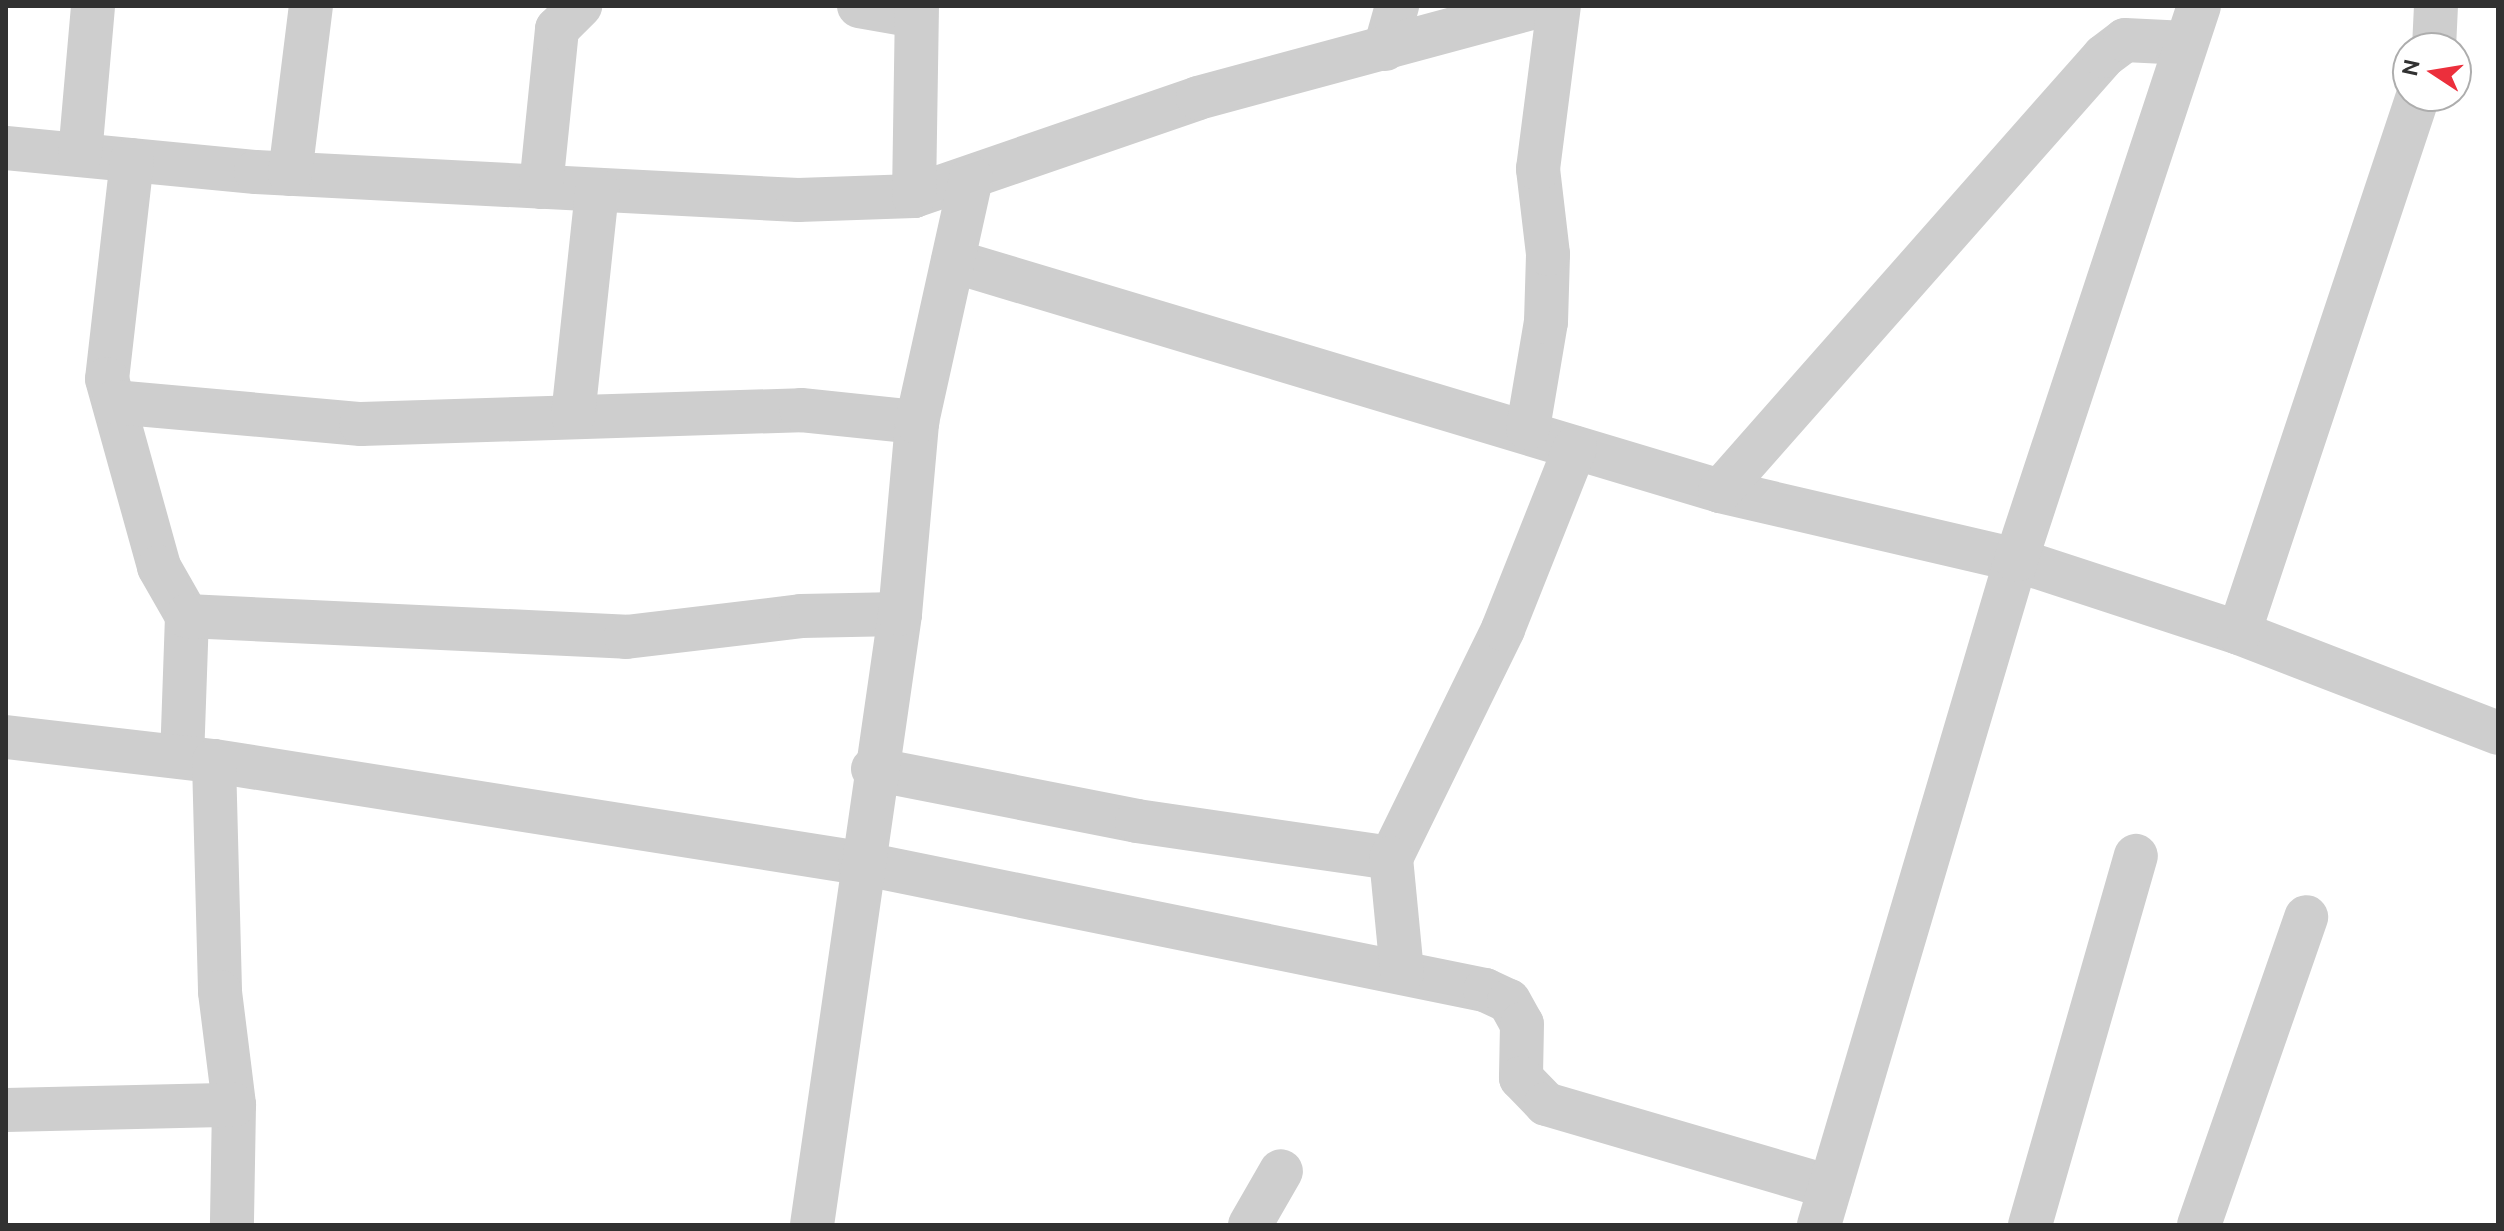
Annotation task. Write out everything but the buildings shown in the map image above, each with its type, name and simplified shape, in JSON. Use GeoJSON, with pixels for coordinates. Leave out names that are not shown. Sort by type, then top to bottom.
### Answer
{"type":"FeatureCollection","features":[{"type":"Feature","properties":{"kind":"street"},"geometry":{"type":"LineString","coordinates":[[80,155],[93,6]]}},
{"type":"Feature","properties":{"kind":"street"},"geometry":{"type":"LineString","coordinates":[[290,174],[311,6]]}},
{"type":"Feature","properties":{"kind":"street"},"geometry":{"type":"LineString","coordinates":[[541,187],[557,29],[580,6]]}},
{"type":"Feature","properties":{"kind":"street"},"geometry":{"type":"LineString","coordinates":[[859,6],[916,11],[914,196]]}},
{"type":"Feature","properties":{"kind":"street"},"geometry":{"type":"LineString","coordinates":[[1385,49],[1397,6]]}},
{"type":"Feature","properties":{"kind":"street"},"geometry":{"type":"LineString","coordinates":[[6,148],[290,174],[798,200],[914,196],[1198,98],[1538,6]]}},
{"type":"Feature","properties":{"kind":"street"},"geometry":{"type":"LineString","coordinates":[[1528,428],[1546,322],[1548,254],[1538,169],[1559,6]]}},
{"type":"Feature","properties":{"kind":"street"},"geometry":{"type":"LineString","coordinates":[[2435,32],[2436,6]]}},
{"type":"Feature","properties":{"kind":"street"},"geometry":{"type":"LineString","coordinates":[[1720,491],[2104,56],[2125,40],[2193,24]]}},
{"type":"Feature","properties":{"kind":"street"},"geometry":{"type":"LineString","coordinates":[[6,737],[198,759],[860,863],[1402,972],[1509,1001],[1522,1024],[1521,1078],[1546,1104],[1825,1206],[2016,560],[2193,24]]}},
{"type":"Feature","properties":{"kind":"street"},"geometry":{"type":"LineString","coordinates":[[2239,633],[2413,112]]}},
{"type":"Feature","properties":{"kind":"street"},"geometry":{"type":"LineString","coordinates":[[132,160],[107,379],[159,567],[187,616],[220,992],[234,1105],[232,1225]]}},
{"type":"Feature","properties":{"kind":"street"},"geometry":{"type":"LineString","coordinates":[[812,1225],[873,769],[900,614],[917,422],[971,178]]}},
{"type":"Feature","properties":{"kind":"street"},"geometry":{"type":"LineString","coordinates":[[573,416],[597,190]]}},
{"type":"Feature","properties":{"kind":"street"},"geometry":{"type":"LineString","coordinates":[[953,261],[1528,428],[1575,448],[1720,491],[2016,560],[2239,633],[2479,725]]}},
{"type":"Feature","properties":{"kind":"street"},"geometry":{"type":"LineString","coordinates":[[114,402],[361,424],[801,410],[917,422]]}},
{"type":"Feature","properties":{"kind":"street"},"geometry":{"type":"LineString","coordinates":[[1402,972],[1391,858],[1503,629],[1575,448]]}},
{"type":"Feature","properties":{"kind":"street"},"geometry":{"type":"LineString","coordinates":[[187,616],[626,637],[801,616],[900,614]]}},
{"type":"Feature","properties":{"kind":"street"},"geometry":{"type":"LineString","coordinates":[[873,769],[1137,821],[1391,858]]}},
{"type":"Feature","properties":{"kind":"street"},"geometry":{"type":"LineString","coordinates":[[2030,1225],[2136,856]]}},
{"type":"Feature","properties":{"kind":"street"},"geometry":{"type":"LineString","coordinates":[[2199,1225],[2306,917]]}},
{"type":"Feature","properties":{"kind":"street"},"geometry":{"type":"LineString","coordinates":[[6,1110],[234,1105]]}},
{"type":"Feature","properties":{"kind":"street"},"geometry":{"type":"LineString","coordinates":[[1250,1225],[1281,1171]]}}]}
